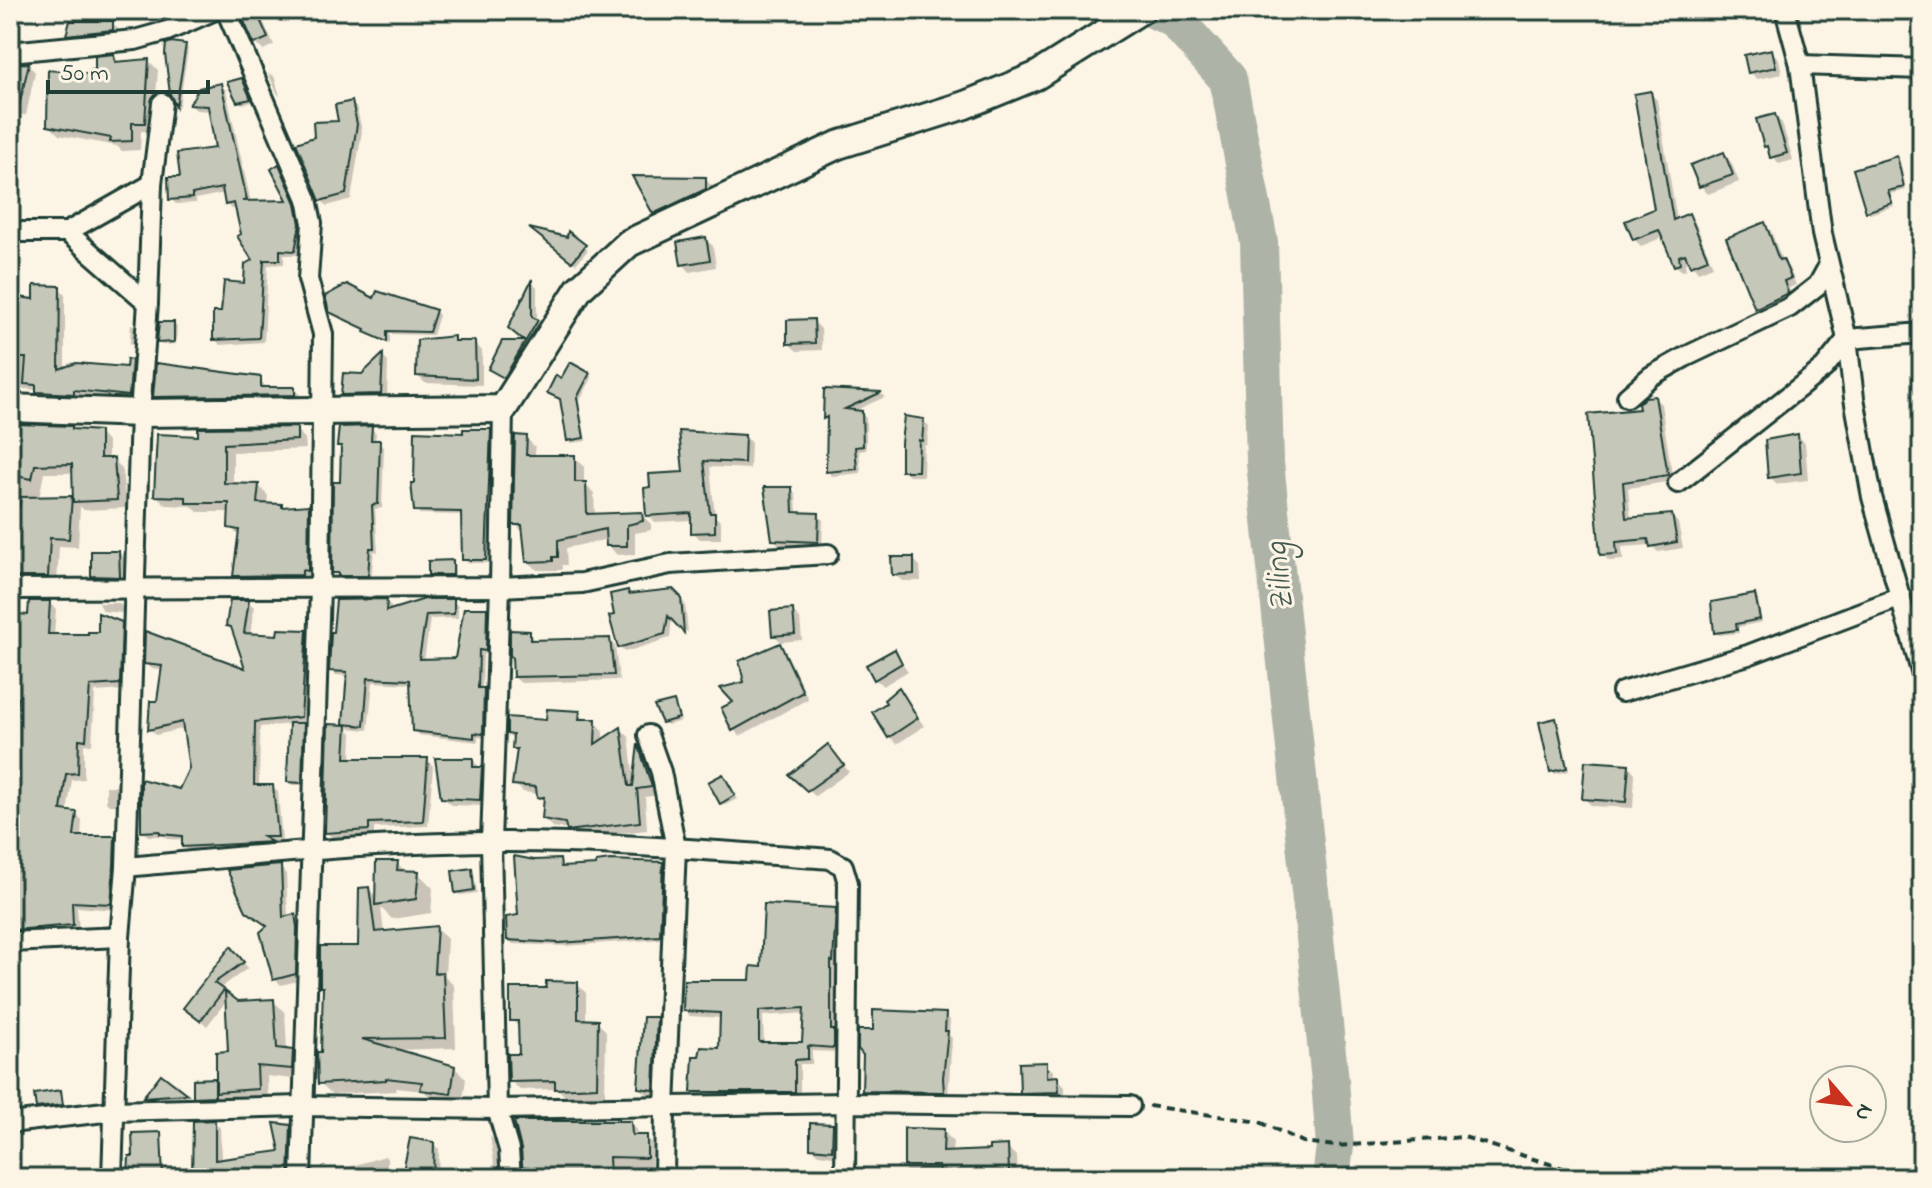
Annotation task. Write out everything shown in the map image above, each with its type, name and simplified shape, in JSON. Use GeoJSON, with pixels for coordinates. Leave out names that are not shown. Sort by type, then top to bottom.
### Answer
{"type":"FeatureCollection","features":[{"type":"Feature","properties":{"kind":"main road"},"geometry":{"type":"LineString","coordinates":[[10,408],[140,413],[503,409],[579,289],[629,243],[838,145],[965,105],[1036,76],[1141,10]]}},
{"type":"Feature","properties":{"kind":"street"},"geometry":{"type":"LineString","coordinates":[[10,52],[135,40],[167,31],[215,10]]}},
{"type":"Feature","properties":{"kind":"street"},"geometry":{"type":"LineString","coordinates":[[226,10],[307,199],[312,223],[307,259],[308,279],[323,334],[320,588],[301,1178]]}},
{"type":"Feature","properties":{"kind":"street"},"geometry":{"type":"LineString","coordinates":[[1785,10],[1800,65],[1822,234],[1847,339],[1872,497],[1922,675]]}},
{"type":"Feature","properties":{"kind":"street"},"geometry":{"type":"LineString","coordinates":[[1800,65],[1922,69]]}},
{"type":"Feature","properties":{"kind":"street"},"geometry":{"type":"LineString","coordinates":[[112,1178],[120,937],[126,867],[140,413],[152,184],[162,103]]}},
{"type":"Feature","properties":{"kind":"street"},"geometry":{"type":"LineString","coordinates":[[10,232],[67,232],[152,184]]}},
{"type":"Feature","properties":{"kind":"street"},"geometry":{"type":"LineString","coordinates":[[67,232],[148,303]]}},
{"type":"Feature","properties":{"kind":"street"},"geometry":{"type":"LineString","coordinates":[[1627,397],[1651,376],[1685,357],[1790,307],[1818,285],[1829,265]]}},
{"type":"Feature","properties":{"kind":"street"},"geometry":{"type":"LineString","coordinates":[[1678,483],[1824,368],[1847,339],[1922,333]]}},
{"type":"Feature","properties":{"kind":"street"},"geometry":{"type":"LineString","coordinates":[[503,409],[491,842],[497,1109],[509,1150],[511,1178]]}},
{"type":"Feature","properties":{"kind":"street"},"geometry":{"type":"LineString","coordinates":[[10,589],[500,587],[582,583],[670,564],[828,554]]}},
{"type":"Feature","properties":{"kind":"street"},"geometry":{"type":"LineString","coordinates":[[1622,692],[1748,655],[1901,597]]}},
{"type":"Feature","properties":{"kind":"street"},"geometry":{"type":"LineString","coordinates":[[648,735],[661,772],[676,848],[664,1178]]}},
{"type":"Feature","properties":{"kind":"street"},"geometry":{"type":"LineString","coordinates":[[126,867],[311,850],[491,842],[676,848],[830,859],[843,866],[848,883],[845,1178]]}},
{"type":"Feature","properties":{"kind":"street"},"geometry":{"type":"LineString","coordinates":[[10,942],[120,937]]}},
{"type":"Feature","properties":{"kind":"street"},"geometry":{"type":"LineString","coordinates":[[10,1123],[113,1111],[302,1106],[497,1109],[846,1103],[1130,1106]]}},
{"type":"Feature","properties":{"kind":"path"},"geometry":{"type":"LineString","coordinates":[[1130,1106],[1165,1107],[1260,1122],[1303,1142],[1335,1146],[1464,1137],[1594,1178]]}},
{"type":"Feature","properties":{"kind":"building"},"geometry":{"type":"Polygon","coordinates":[[[239,10],[256,10],[268,38],[254,44],[239,10]]]}},
{"type":"Feature","properties":{"kind":"building"},"geometry":{"type":"Polygon","coordinates":[[[70,21],[113,21],[113,30],[66,35],[70,21]]]}},
{"type":"Feature","properties":{"kind":"building"},"geometry":{"type":"Polygon","coordinates":[[[166,44],[186,44],[176,107],[170,94],[165,54],[166,44]]]}},
{"type":"Feature","properties":{"kind":"building"},"geometry":{"type":"Polygon","coordinates":[[[1772,49],[1776,67],[1748,73],[1744,55],[1772,49]]]}},
{"type":"Feature","properties":{"kind":"building"},"geometry":{"type":"Polygon","coordinates":[[[114,54],[115,62],[149,59],[145,123],[132,123],[132,141],[110,142],[111,138],[47,126],[48,70],[89,74],[89,70],[95,70],[95,56],[114,54]]]}},
{"type":"Feature","properties":{"kind":"building"},"geometry":{"type":"Polygon","coordinates":[[[29,63],[17,115],[10,114],[10,64],[29,63]]]}},
{"type":"Feature","properties":{"kind":"building"},"geometry":{"type":"Polygon","coordinates":[[[242,78],[251,99],[237,102],[227,82],[242,78]]]}},
{"type":"Feature","properties":{"kind":"building"},"geometry":{"type":"Polygon","coordinates":[[[221,83],[247,200],[242,201],[287,200],[271,169],[279,164],[296,203],[300,224],[295,251],[280,250],[280,260],[264,260],[259,338],[213,340],[213,312],[221,312],[224,281],[244,283],[245,264],[252,260],[237,236],[241,234],[234,203],[225,205],[222,188],[192,194],[192,198],[169,200],[168,177],[180,177],[177,153],[215,148],[208,106],[189,105],[199,88],[221,83]]]}},
{"type":"Feature","properties":{"kind":"building"},"geometry":{"type":"Polygon","coordinates":[[[1651,91],[1673,220],[1689,213],[1708,259],[1690,266],[1685,254],[1679,256],[1680,264],[1674,266],[1659,230],[1633,240],[1625,221],[1654,209],[1634,94],[1651,91]]]}},
{"type":"Feature","properties":{"kind":"building"},"geometry":{"type":"Polygon","coordinates":[[[352,101],[357,124],[346,194],[320,201],[296,143],[314,137],[313,122],[338,121],[335,105],[352,101]]]}},
{"type":"Feature","properties":{"kind":"building"},"geometry":{"type":"Polygon","coordinates":[[[1775,114],[1787,153],[1770,158],[1756,119],[1775,114]]]}},
{"type":"Feature","properties":{"kind":"building"},"geometry":{"type":"Polygon","coordinates":[[[1724,152],[1733,175],[1699,187],[1690,165],[1724,152]]]}},
{"type":"Feature","properties":{"kind":"building"},"geometry":{"type":"Polygon","coordinates":[[[1897,156],[1904,187],[1888,191],[1892,203],[1866,212],[1853,169],[1897,156]]]}},
{"type":"Feature","properties":{"kind":"building"},"geometry":{"type":"Polygon","coordinates":[[[632,176],[706,177],[706,189],[653,214],[632,176]]]}},
{"type":"Feature","properties":{"kind":"building"},"geometry":{"type":"Polygon","coordinates":[[[1765,222],[1779,260],[1783,259],[1791,278],[1784,281],[1788,293],[1755,309],[1726,238],[1765,222]]]}},
{"type":"Feature","properties":{"kind":"building"},"geometry":{"type":"Polygon","coordinates":[[[529,228],[567,237],[568,231],[586,245],[572,262],[529,228]]]}},
{"type":"Feature","properties":{"kind":"building"},"geometry":{"type":"Polygon","coordinates":[[[706,237],[710,260],[681,265],[677,242],[706,237]]]}},
{"type":"Feature","properties":{"kind":"building"},"geometry":{"type":"Polygon","coordinates":[[[532,279],[532,317],[538,320],[504,378],[488,369],[502,341],[524,341],[508,328],[532,279]]]}},
{"type":"Feature","properties":{"kind":"building"},"geometry":{"type":"Polygon","coordinates":[[[347,284],[374,298],[377,291],[436,310],[429,332],[387,331],[387,342],[329,312],[325,296],[347,284]]]}},
{"type":"Feature","properties":{"kind":"building"},"geometry":{"type":"Polygon","coordinates":[[[34,285],[60,286],[59,369],[76,363],[126,367],[127,359],[132,360],[129,396],[74,390],[74,394],[36,392],[36,385],[24,384],[26,358],[10,358],[10,296],[34,299],[34,285]]]}},
{"type":"Feature","properties":{"kind":"building"},"geometry":{"type":"Polygon","coordinates":[[[814,319],[815,343],[787,344],[787,320],[814,319]]]}},
{"type":"Feature","properties":{"kind":"building"},"geometry":{"type":"Polygon","coordinates":[[[159,322],[174,322],[174,342],[157,343],[159,322]]]}},
{"type":"Feature","properties":{"kind":"building"},"geometry":{"type":"Polygon","coordinates":[[[454,336],[454,341],[475,341],[476,379],[416,376],[417,340],[454,336]]]}},
{"type":"Feature","properties":{"kind":"building"},"geometry":{"type":"Polygon","coordinates":[[[383,354],[381,394],[341,395],[343,373],[362,374],[383,354]]]}},
{"type":"Feature","properties":{"kind":"building"},"geometry":{"type":"Polygon","coordinates":[[[570,362],[590,373],[577,398],[584,438],[567,441],[560,399],[547,393],[556,375],[561,378],[570,362]]]}},
{"type":"Feature","properties":{"kind":"building"},"geometry":{"type":"Polygon","coordinates":[[[156,363],[261,377],[261,387],[295,387],[295,395],[153,397],[156,363]]]}},
{"type":"Feature","properties":{"kind":"building"},"geometry":{"type":"Polygon","coordinates":[[[824,389],[882,392],[845,409],[862,411],[863,446],[855,447],[857,469],[826,472],[824,389]]]}},
{"type":"Feature","properties":{"kind":"building"},"geometry":{"type":"Polygon","coordinates":[[[1655,396],[1668,475],[1623,482],[1626,518],[1672,514],[1677,542],[1650,547],[1648,539],[1616,542],[1617,554],[1600,555],[1588,414],[1639,409],[1638,404],[1645,397],[1655,396]]]}},
{"type":"Feature","properties":{"kind":"building"},"geometry":{"type":"Polygon","coordinates":[[[904,416],[924,419],[922,441],[919,440],[918,471],[901,471],[904,416]]]}},
{"type":"Feature","properties":{"kind":"building"},"geometry":{"type":"Polygon","coordinates":[[[18,424],[72,426],[72,429],[100,431],[100,458],[114,458],[117,500],[73,502],[72,464],[35,465],[32,479],[10,475],[10,447],[18,424]]]}},
{"type":"Feature","properties":{"kind":"building"},"geometry":{"type":"Polygon","coordinates":[[[372,426],[371,440],[380,440],[378,504],[372,505],[374,548],[370,548],[368,576],[338,576],[338,573],[332,573],[333,482],[340,482],[339,427],[372,426]]]}},
{"type":"Feature","properties":{"kind":"building"},"geometry":{"type":"Polygon","coordinates":[[[297,427],[297,440],[224,444],[224,483],[259,484],[257,503],[282,504],[282,507],[309,505],[308,571],[302,570],[302,575],[233,576],[239,530],[228,528],[229,503],[186,503],[186,497],[154,496],[157,434],[198,436],[198,428],[297,427]]]}},
{"type":"Feature","properties":{"kind":"building"},"geometry":{"type":"Polygon","coordinates":[[[463,429],[491,429],[486,560],[462,560],[461,512],[414,511],[411,483],[414,483],[415,431],[463,433],[463,429]]]}},
{"type":"Feature","properties":{"kind":"building"},"geometry":{"type":"Polygon","coordinates":[[[679,431],[745,435],[744,463],[704,461],[710,513],[715,513],[715,532],[691,533],[691,513],[646,516],[644,488],[650,487],[649,474],[683,472],[679,431]]]}},
{"type":"Feature","properties":{"kind":"building"},"geometry":{"type":"Polygon","coordinates":[[[1798,434],[1801,473],[1768,478],[1765,440],[1798,434]]]}},
{"type":"Feature","properties":{"kind":"building"},"geometry":{"type":"Polygon","coordinates":[[[515,435],[527,436],[526,455],[575,455],[575,482],[586,482],[587,514],[642,512],[643,521],[627,525],[627,546],[606,546],[605,529],[558,540],[558,557],[553,557],[553,561],[526,562],[522,525],[513,525],[515,435]]]}},
{"type":"Feature","properties":{"kind":"building"},"geometry":{"type":"Polygon","coordinates":[[[764,487],[792,487],[793,512],[819,513],[818,542],[772,540],[764,487]]]}},
{"type":"Feature","properties":{"kind":"building"},"geometry":{"type":"Polygon","coordinates":[[[72,496],[69,539],[50,538],[48,577],[10,577],[10,507],[19,508],[21,497],[72,496]]]}},
{"type":"Feature","properties":{"kind":"building"},"geometry":{"type":"Polygon","coordinates":[[[91,551],[119,551],[120,577],[91,576],[91,551]]]}},
{"type":"Feature","properties":{"kind":"building"},"geometry":{"type":"Polygon","coordinates":[[[891,557],[914,557],[914,574],[892,575],[891,557]]]}},
{"type":"Feature","properties":{"kind":"building"},"geometry":{"type":"Polygon","coordinates":[[[453,560],[453,575],[428,575],[428,561],[453,560]]]}},
{"type":"Feature","properties":{"kind":"building"},"geometry":{"type":"Polygon","coordinates":[[[673,589],[681,597],[684,633],[668,616],[665,634],[618,648],[609,616],[614,615],[610,594],[628,590],[629,594],[673,589]]]}},
{"type":"Feature","properties":{"kind":"building"},"geometry":{"type":"Polygon","coordinates":[[[1755,594],[1760,619],[1736,624],[1737,630],[1714,633],[1711,602],[1755,594]]]}},
{"type":"Feature","properties":{"kind":"building"},"geometry":{"type":"Polygon","coordinates":[[[387,599],[386,611],[425,599],[454,599],[454,614],[426,615],[419,659],[455,658],[464,608],[487,608],[486,651],[479,650],[478,688],[484,688],[483,734],[474,733],[474,738],[412,731],[410,680],[368,678],[364,726],[343,724],[347,672],[329,671],[336,600],[387,599]]]}},
{"type":"Feature","properties":{"kind":"building"},"geometry":{"type":"Polygon","coordinates":[[[230,600],[249,600],[244,633],[277,635],[278,629],[307,630],[301,717],[255,722],[254,785],[273,785],[278,837],[263,837],[272,842],[182,847],[182,836],[160,834],[160,831],[141,832],[141,779],[179,789],[189,768],[182,722],[148,730],[150,701],[157,701],[162,666],[144,664],[145,631],[245,668],[231,627],[226,626],[230,600]]]}},
{"type":"Feature","properties":{"kind":"building"},"geometry":{"type":"Polygon","coordinates":[[[29,601],[50,601],[48,634],[98,632],[98,613],[122,622],[120,684],[90,686],[86,740],[79,739],[78,773],[66,774],[61,810],[77,812],[74,836],[115,836],[114,866],[111,904],[72,902],[73,925],[14,930],[10,917],[10,766],[18,698],[10,698],[10,613],[28,615],[29,601]]]}},
{"type":"Feature","properties":{"kind":"building"},"geometry":{"type":"Polygon","coordinates":[[[793,609],[795,634],[772,636],[770,611],[793,609]]]}},
{"type":"Feature","properties":{"kind":"building"},"geometry":{"type":"Polygon","coordinates":[[[510,630],[530,631],[530,640],[610,638],[614,675],[513,677],[510,630]]]}},
{"type":"Feature","properties":{"kind":"building"},"geometry":{"type":"Polygon","coordinates":[[[780,643],[803,692],[732,731],[721,708],[733,702],[720,688],[744,682],[739,661],[780,643]]]}},
{"type":"Feature","properties":{"kind":"building"},"geometry":{"type":"Polygon","coordinates":[[[895,649],[902,663],[874,680],[866,665],[895,649]]]}},
{"type":"Feature","properties":{"kind":"building"},"geometry":{"type":"Polygon","coordinates":[[[899,687],[918,718],[888,738],[872,712],[886,703],[884,700],[899,687]]]}},
{"type":"Feature","properties":{"kind":"building"},"geometry":{"type":"Polygon","coordinates":[[[674,701],[679,718],[662,723],[654,706],[674,701]]]}},
{"type":"Feature","properties":{"kind":"building"},"geometry":{"type":"Polygon","coordinates":[[[547,709],[580,711],[579,719],[596,719],[595,744],[621,727],[629,786],[633,786],[638,744],[652,787],[637,789],[640,822],[567,831],[565,823],[542,819],[544,797],[537,798],[536,787],[512,785],[517,749],[512,749],[513,735],[507,734],[507,717],[546,720],[547,709]]]}},
{"type":"Feature","properties":{"kind":"building"},"geometry":{"type":"Polygon","coordinates":[[[1556,718],[1567,768],[1550,772],[1539,722],[1556,718]]]}},
{"type":"Feature","properties":{"kind":"building"},"geometry":{"type":"Polygon","coordinates":[[[289,723],[304,723],[302,783],[287,782],[289,723]]]}},
{"type":"Feature","properties":{"kind":"building"},"geometry":{"type":"Polygon","coordinates":[[[328,724],[347,725],[345,758],[428,758],[423,821],[369,823],[369,830],[325,833],[328,724]]]}},
{"type":"Feature","properties":{"kind":"building"},"geometry":{"type":"Polygon","coordinates":[[[828,744],[844,765],[807,791],[789,775],[828,744]]]}},
{"type":"Feature","properties":{"kind":"building"},"geometry":{"type":"Polygon","coordinates":[[[435,758],[473,758],[473,767],[482,767],[480,800],[441,798],[435,758]]]}},
{"type":"Feature","properties":{"kind":"building"},"geometry":{"type":"Polygon","coordinates":[[[1585,761],[1629,764],[1626,802],[1582,799],[1585,761]]]}},
{"type":"Feature","properties":{"kind":"building"},"geometry":{"type":"Polygon","coordinates":[[[723,774],[735,795],[720,804],[708,782],[723,774]]]}},
{"type":"Feature","properties":{"kind":"building"},"geometry":{"type":"Polygon","coordinates":[[[514,856],[534,860],[560,859],[561,867],[596,865],[596,862],[610,860],[663,862],[660,936],[559,943],[507,940],[506,917],[518,915],[514,856]]]}},
{"type":"Feature","properties":{"kind":"building"},"geometry":{"type":"Polygon","coordinates":[[[376,861],[398,861],[397,870],[419,871],[416,899],[375,905],[376,861]]]}},
{"type":"Feature","properties":{"kind":"building"},"geometry":{"type":"Polygon","coordinates":[[[281,865],[283,917],[295,914],[297,927],[296,974],[273,980],[260,932],[267,926],[246,911],[227,870],[281,865]]]}},
{"type":"Feature","properties":{"kind":"building"},"geometry":{"type":"Polygon","coordinates":[[[472,868],[474,890],[455,893],[452,871],[472,868]]]}},
{"type":"Feature","properties":{"kind":"building"},"geometry":{"type":"Polygon","coordinates":[[[369,887],[375,932],[437,926],[434,973],[443,972],[446,1038],[362,1039],[455,1066],[451,1094],[420,1090],[422,1082],[386,1078],[318,1084],[317,1052],[321,1052],[323,987],[320,987],[320,946],[358,946],[359,888],[369,887]]]}},
{"type":"Feature","properties":{"kind":"building"},"geometry":{"type":"Polygon","coordinates":[[[764,904],[836,908],[831,961],[834,1048],[808,1046],[808,1059],[795,1060],[795,1092],[691,1092],[693,1056],[699,1056],[701,1047],[719,1048],[720,1013],[683,1011],[684,980],[750,980],[751,966],[761,967],[764,904]],[[804,1008],[759,1011],[759,1042],[802,1042],[804,1008]]]}},
{"type":"Feature","properties":{"kind":"building"},"geometry":{"type":"Polygon","coordinates":[[[231,946],[244,962],[214,983],[224,990],[200,1021],[183,1008],[231,946]]]}},
{"type":"Feature","properties":{"kind":"building"},"geometry":{"type":"Polygon","coordinates":[[[546,981],[578,982],[578,1019],[598,1020],[597,1087],[555,1089],[555,1081],[509,1082],[508,1054],[519,1054],[518,1021],[510,1021],[510,988],[546,988],[546,981]]]}},
{"type":"Feature","properties":{"kind":"building"},"geometry":{"type":"Polygon","coordinates":[[[225,991],[238,1001],[274,999],[277,1048],[293,1050],[292,1069],[257,1066],[258,1089],[216,1092],[216,1052],[228,1051],[225,991]]]}},
{"type":"Feature","properties":{"kind":"building"},"geometry":{"type":"Polygon","coordinates":[[[873,1010],[946,1013],[945,1031],[948,1031],[944,1092],[862,1091],[863,1055],[858,1049],[858,1030],[873,1030],[873,1010]]]}},
{"type":"Feature","properties":{"kind":"building"},"geometry":{"type":"Polygon","coordinates":[[[643,1017],[657,1017],[654,1090],[638,1088],[643,1017]]]}},
{"type":"Feature","properties":{"kind":"building"},"geometry":{"type":"Polygon","coordinates":[[[1047,1062],[1047,1077],[1058,1076],[1059,1092],[1020,1093],[1019,1063],[1047,1062]]]}},
{"type":"Feature","properties":{"kind":"building"},"geometry":{"type":"Polygon","coordinates":[[[161,1074],[187,1094],[143,1097],[161,1074]]]}},
{"type":"Feature","properties":{"kind":"building"},"geometry":{"type":"Polygon","coordinates":[[[215,1078],[215,1096],[193,1097],[193,1079],[215,1078]]]}},
{"type":"Feature","properties":{"kind":"building"},"geometry":{"type":"Polygon","coordinates":[[[61,1090],[63,1105],[36,1108],[34,1094],[61,1090]]]}},
{"type":"Feature","properties":{"kind":"building"},"geometry":{"type":"Polygon","coordinates":[[[215,1120],[215,1160],[280,1151],[274,1123],[291,1125],[289,1178],[192,1178],[193,1121],[215,1120]]]}},
{"type":"Feature","properties":{"kind":"building"},"geometry":{"type":"Polygon","coordinates":[[[514,1121],[631,1121],[632,1135],[647,1135],[647,1158],[609,1157],[610,1178],[523,1178],[521,1149],[514,1121]]]}},
{"type":"Feature","properties":{"kind":"building"},"geometry":{"type":"Polygon","coordinates":[[[810,1123],[833,1124],[832,1150],[810,1148],[810,1123]]]}},
{"type":"Feature","properties":{"kind":"building"},"geometry":{"type":"Polygon","coordinates":[[[904,1128],[944,1129],[943,1152],[989,1150],[989,1146],[1008,1145],[1009,1175],[940,1178],[939,1166],[904,1166],[904,1128]]]}},
{"type":"Feature","properties":{"kind":"building"},"geometry":{"type":"Polygon","coordinates":[[[161,1132],[163,1178],[128,1178],[129,1156],[133,1156],[132,1133],[161,1132]]]}},
{"type":"Feature","properties":{"kind":"building"},"geometry":{"type":"Polygon","coordinates":[[[410,1138],[434,1142],[433,1178],[402,1176],[410,1138]]]}},
{"type":"Feature","properties":{"kind":"waterway","name":"Ziling"},"geometry":{"type":"LineString","coordinates":[[1155,10],[1174,19],[1228,79],[1259,242],[1265,463],[1330,1081],[1335,1146],[1331,1178]]}}]}
